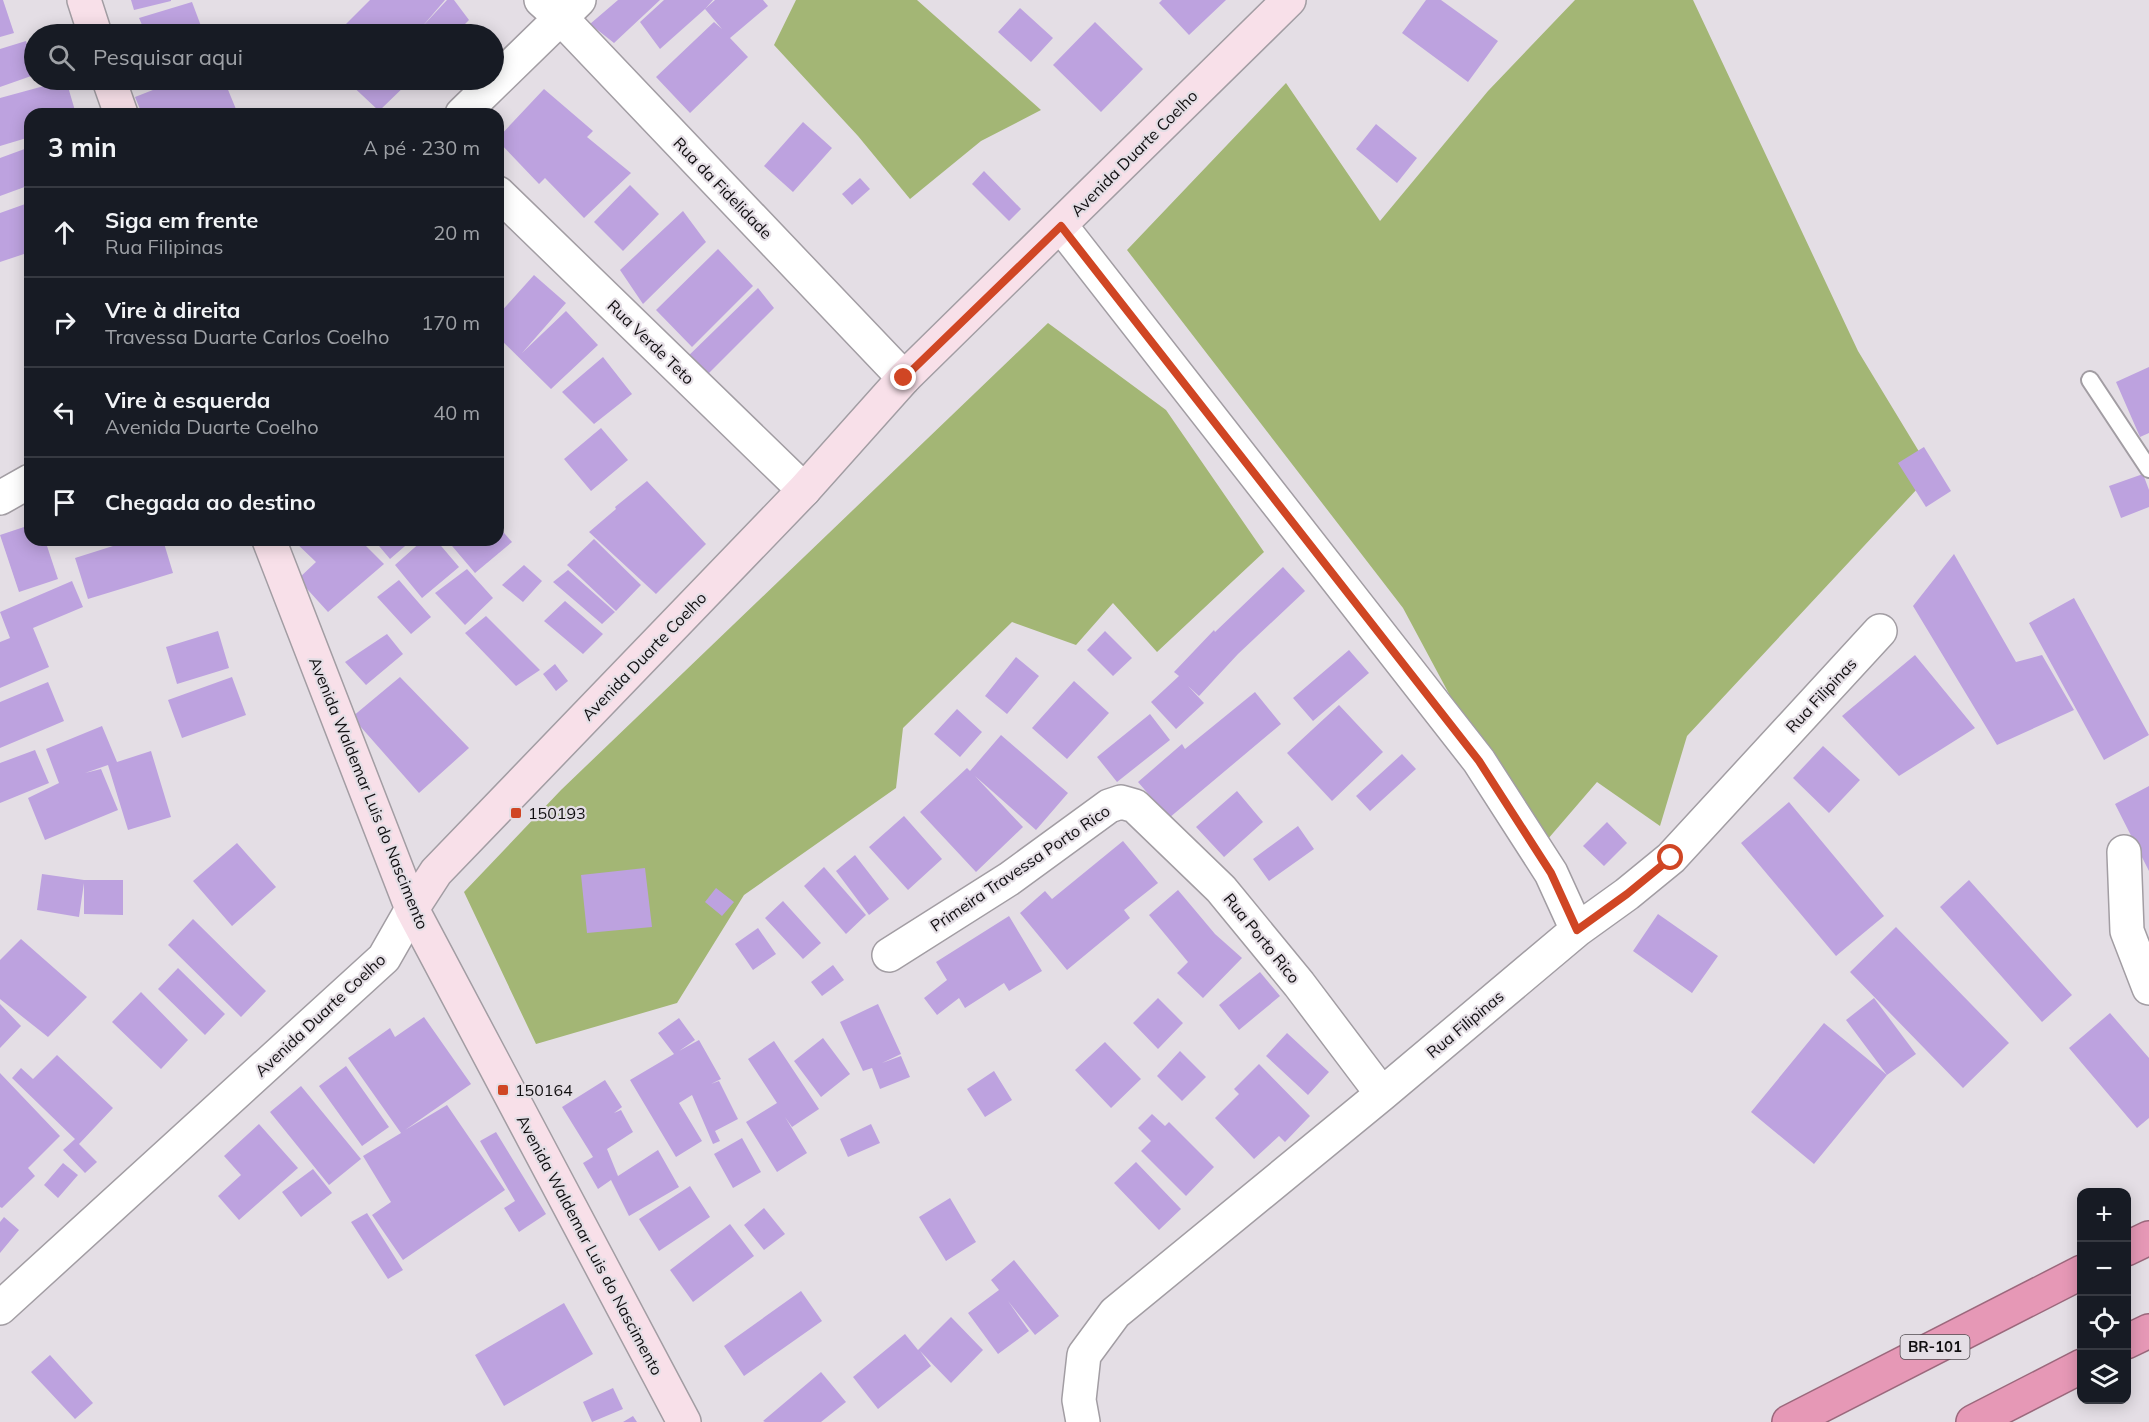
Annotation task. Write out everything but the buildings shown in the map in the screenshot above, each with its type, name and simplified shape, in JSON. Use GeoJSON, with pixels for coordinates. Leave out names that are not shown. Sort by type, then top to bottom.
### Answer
{"type":"FeatureCollection","features":[{"type":"Feature","properties":{"kind":"highway"},"geometry":{"type":"LineString","coordinates":[[2131,1247],[2149,1238]]}},
{"type":"Feature","properties":{"kind":"highway","name":"BR-101"},"geometry":{"type":"LineString","coordinates":[[1789,1422],[2077,1275]]}},
{"type":"Feature","properties":{"kind":"highway"},"geometry":{"type":"LineString","coordinates":[[2131,1340],[2149,1331]]}},
{"type":"Feature","properties":{"kind":"highway"},"geometry":{"type":"LineString","coordinates":[[1973,1422],[2077,1369]]}},
{"type":"Feature","properties":{"kind":"main road"},"geometry":{"type":"LineString","coordinates":[[84,0],[92,24]]}},
{"type":"Feature","properties":{"kind":"main road","name":"Avenida Duarte Coelho"},"geometry":{"type":"LineString","coordinates":[[412,909],[436,872],[804,490],[904,378],[1289,0]]}},
{"type":"Feature","properties":{"kind":"main road"},"geometry":{"type":"LineString","coordinates":[[113,90],[119,108]]}},
{"type":"Feature","properties":{"kind":"main road","name":"Avenida Waldemar Luis do Nascimento"},"geometry":{"type":"LineString","coordinates":[[271,546],[412,909],[684,1422]]}},
{"type":"Feature","properties":{"kind":"street"},"geometry":{"type":"LineString","coordinates":[[504,68],[560,6]]}},
{"type":"Feature","properties":{"kind":"street","name":"Rua da Fidelidade"},"geometry":{"type":"LineString","coordinates":[[560,6],[904,378]]}},
{"type":"Feature","properties":{"kind":"street"},"geometry":{"type":"LineString","coordinates":[[467,108],[484,90]]}},
{"type":"Feature","properties":{"kind":"street","name":"Rua Verde Teto"},"geometry":{"type":"LineString","coordinates":[[504,199],[804,490]]}},
{"type":"Feature","properties":{"kind":"street"},"geometry":{"type":"LineString","coordinates":[[1061,226],[1479,761],[1551,873],[1577,930]]}},
{"type":"Feature","properties":{"kind":"street"},"geometry":{"type":"LineString","coordinates":[[0,498],[24,484]]}},
{"type":"Feature","properties":{"kind":"street","name":"Rua Filipinas"},"geometry":{"type":"LineString","coordinates":[[1083,1422],[1079,1400],[1084,1355],[1115,1313],[1382,1094],[1577,930],[1627,894],[1671,858],[1880,631]]}},
{"type":"Feature","properties":{"kind":"street","name":"Primeira Travessa Porto Rico"},"geometry":{"type":"LineString","coordinates":[[889,955],[1009,879],[1109,806],[1122,802]]}},
{"type":"Feature","properties":{"kind":"street","name":"Rua Porto Rico"},"geometry":{"type":"LineString","coordinates":[[1122,802],[1135,806],[1221,889],[1299,984],[1382,1094]]}},
{"type":"Feature","properties":{"kind":"street"},"geometry":{"type":"LineString","coordinates":[[2124,852],[2127,931],[2149,988]]}},
{"type":"Feature","properties":{"kind":"street","name":"Avenida Duarte Coelho"},"geometry":{"type":"LineString","coordinates":[[0,1308],[384,958],[412,909]]}},
{"type":"Feature","properties":{"kind":"lane"},"geometry":{"type":"LineString","coordinates":[[2090,380],[2149,470]]}},
{"type":"Feature","properties":{"kind":"green space"},"geometry":{"type":"Polygon","coordinates":[[[796,0],[917,0],[1041,110],[981,141],[910,199],[858,136],[774,45],[796,0]]]}},
{"type":"Feature","properties":{"kind":"green space"},"geometry":{"type":"Polygon","coordinates":[[[1575,0],[1693,0],[1858,351],[1932,473],[1687,736],[1660,826],[1597,782],[1535,854],[1403,608],[1127,250],[1286,83],[1380,221],[1488,91],[1575,0]]]}},
{"type":"Feature","properties":{"kind":"green space"},"geometry":{"type":"Polygon","coordinates":[[[1048,323],[1166,410],[1264,552],[1157,652],[1113,603],[1076,645],[1012,622],[903,728],[896,788],[744,895],[677,1003],[536,1044],[464,892],[561,790],[1048,323]]]}},
{"type":"Feature","properties":{"kind":"place","name":"150193"},"geometry":{"type":"Point","coordinates":[516,813]}},
{"type":"Feature","properties":{"kind":"place","name":"150164"},"geometry":{"type":"Point","coordinates":[503,1090]}},
{"type":"Feature","properties":{"kind":"route"},"geometry":{"type":"LineString","coordinates":[[904,378],[1061,226],[1479,761],[1551,873],[1577,930],[1627,894],[1671,858]]}}]}
